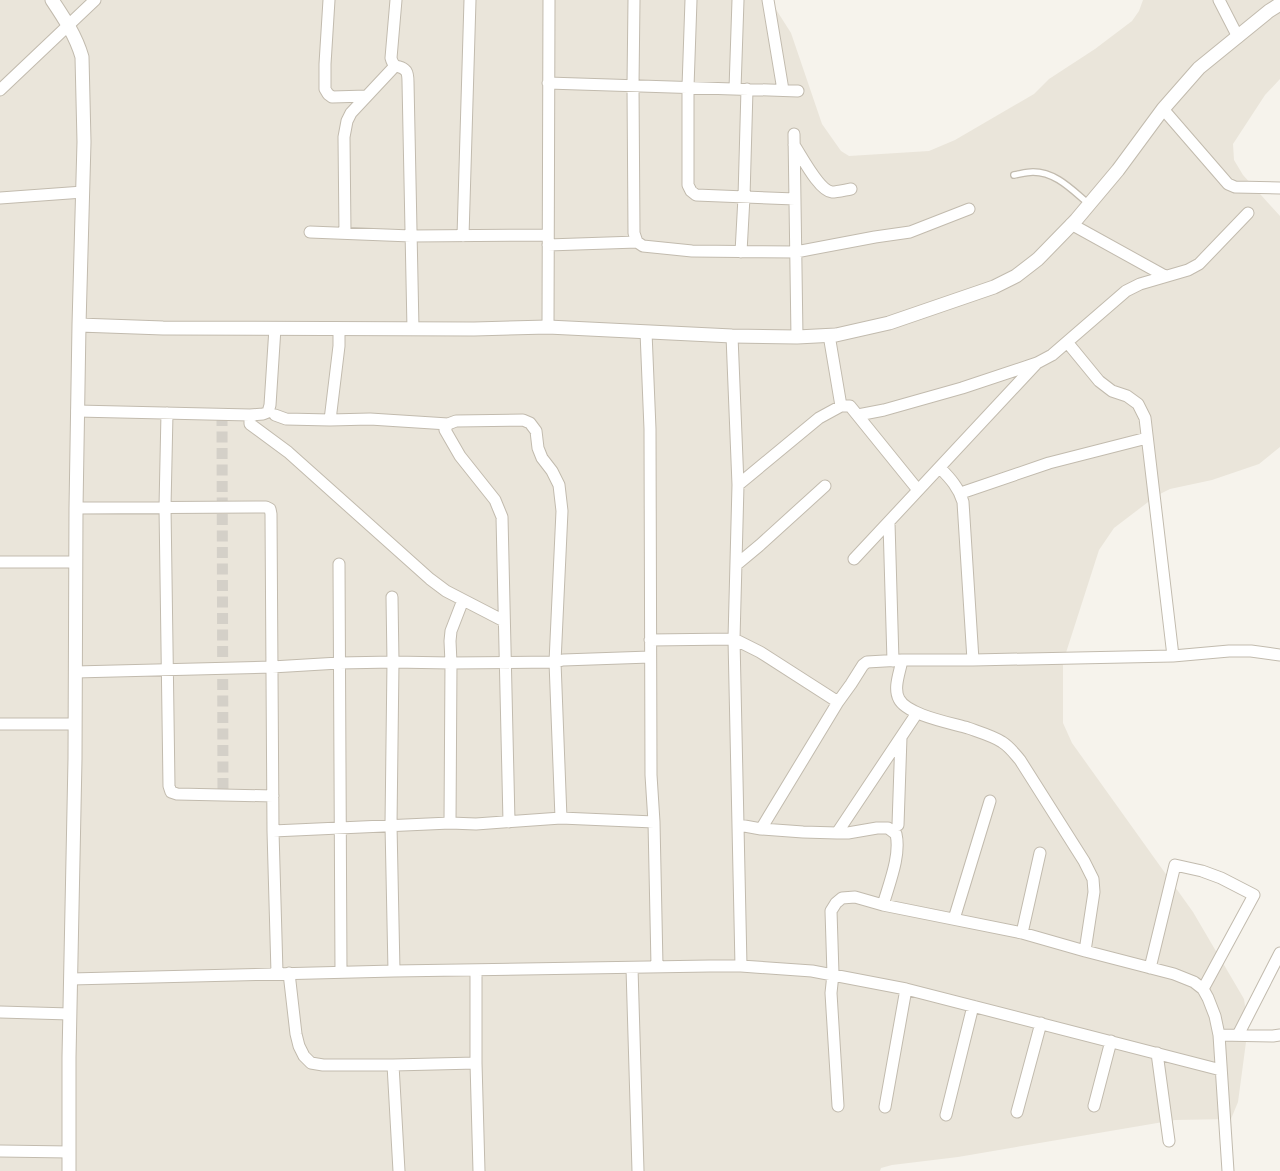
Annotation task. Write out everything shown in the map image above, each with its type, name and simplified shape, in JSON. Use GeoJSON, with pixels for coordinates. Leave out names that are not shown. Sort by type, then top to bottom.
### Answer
{"type":"FeatureCollection","features":[{"type":"Feature","properties":{"kind":"street"},"geometry":{"type":"LineString","coordinates":[[52,0],[68,25],[82,57],[84,142],[77,411],[75,724],[69,1171]]}},
{"type":"Feature","properties":{"kind":"street"},"geometry":{"type":"LineString","coordinates":[[0,90],[96,0]]}},
{"type":"Feature","properties":{"kind":"street"},"geometry":{"type":"LineString","coordinates":[[329,0],[325,89],[332,97],[367,96]]}},
{"type":"Feature","properties":{"kind":"street"},"geometry":{"type":"LineString","coordinates":[[396,0],[391,58],[392,63],[395,66],[404,69],[407,72],[408,82],[413,329]]}},
{"type":"Feature","properties":{"kind":"street"},"geometry":{"type":"LineString","coordinates":[[463,236],[470,0]]}},
{"type":"Feature","properties":{"kind":"street"},"geometry":{"type":"LineString","coordinates":[[548,328],[549,0]]}},
{"type":"Feature","properties":{"kind":"street"},"geometry":{"type":"LineString","coordinates":[[634,0],[634,233],[637,242]]}},
{"type":"Feature","properties":{"kind":"street"},"geometry":{"type":"LineString","coordinates":[[690,0],[688,186],[691,191],[696,194],[795,199]]}},
{"type":"Feature","properties":{"kind":"street"},"geometry":{"type":"LineString","coordinates":[[735,89],[738,0]]}},
{"type":"Feature","properties":{"kind":"street"},"geometry":{"type":"LineString","coordinates":[[768,0],[784,90]]}},
{"type":"Feature","properties":{"kind":"street"},"geometry":{"type":"LineString","coordinates":[[1219,0],[1238,37]]}},
{"type":"Feature","properties":{"kind":"street"},"geometry":{"type":"LineString","coordinates":[[79,325],[163,328],[548,328],[732,336],[797,337],[829,335],[889,324],[994,287],[1016,276],[1038,259],[1118,170],[1163,109],[1199,68],[1280,4]]}},
{"type":"Feature","properties":{"kind":"street"},"geometry":{"type":"LineString","coordinates":[[345,233],[344,137],[347,121],[351,113],[395,66]]}},
{"type":"Feature","properties":{"kind":"street"},"geometry":{"type":"LineString","coordinates":[[548,83],[798,91]]}},
{"type":"Feature","properties":{"kind":"street"},"geometry":{"type":"LineString","coordinates":[[741,252],[747,89]]}},
{"type":"Feature","properties":{"kind":"street"},"geometry":{"type":"LineString","coordinates":[[1163,109],[1228,184],[1235,187],[1280,188]]}},
{"type":"Feature","properties":{"kind":"street"},"geometry":{"type":"LineString","coordinates":[[797,337],[794,139],[819,183],[825,189],[831,192],[851,189]]}},
{"type":"Feature","properties":{"kind":"street"},"geometry":{"type":"LineString","coordinates":[[0,198],[83,192]]}},
{"type":"Feature","properties":{"kind":"street"},"geometry":{"type":"LineString","coordinates":[[310,232],[637,242],[643,246],[692,251],[796,252],[910,232],[969,209]]}},
{"type":"Feature","properties":{"kind":"street"},"geometry":{"type":"LineString","coordinates":[[858,415],[884,410],[962,388],[1037,363],[1052,355],[1126,291],[1140,284],[1188,270],[1199,264],[1248,213]]}},
{"type":"Feature","properties":{"kind":"street"},"geometry":{"type":"LineString","coordinates":[[1071,224],[1165,276]]}},
{"type":"Feature","properties":{"kind":"street"},"geometry":{"type":"LineString","coordinates":[[77,411],[250,415],[264,414],[268,412],[270,405],[275,328]]}},
{"type":"Feature","properties":{"kind":"street"},"geometry":{"type":"LineString","coordinates":[[330,420],[339,346],[339,328]]}},
{"type":"Feature","properties":{"kind":"street"},"geometry":{"type":"LineString","coordinates":[[646,332],[650,429],[651,775],[654,822],[658,966]]}},
{"type":"Feature","properties":{"kind":"street"},"geometry":{"type":"LineString","coordinates":[[829,335],[841,406]]}},
{"type":"Feature","properties":{"kind":"street"},"geometry":{"type":"LineString","coordinates":[[732,336],[738,485],[734,639],[741,966]]}},
{"type":"Feature","properties":{"kind":"street"},"geometry":{"type":"LineString","coordinates":[[1066,342],[1099,381],[1112,390],[1128,396],[1138,404],[1145,418],[1173,656]]}},
{"type":"Feature","properties":{"kind":"street"},"geometry":{"type":"LineString","coordinates":[[854,559],[1037,363]]}},
{"type":"Feature","properties":{"kind":"street"},"geometry":{"type":"LineString","coordinates":[[738,485],[819,418],[841,406],[850,406],[918,490]]}},
{"type":"Feature","properties":{"kind":"street"},"geometry":{"type":"LineString","coordinates":[[167,413],[165,507],[169,786],[171,792],[177,794],[273,796]]}},
{"type":"Feature","properties":{"kind":"street"},"geometry":{"type":"LineString","coordinates":[[250,415],[250,424],[288,452],[430,579],[446,591],[504,621]]}},
{"type":"Feature","properties":{"kind":"street"},"geometry":{"type":"LineString","coordinates":[[275,415],[286,419],[330,420],[370,418],[448,424],[456,421],[523,420],[530,423],[536,431],[538,448],[542,458],[552,471],[559,485],[562,511],[555,662],[561,818]]}},
{"type":"Feature","properties":{"kind":"street"},"geometry":{"type":"LineString","coordinates":[[448,424],[445,430],[449,439],[460,456],[495,500],[502,518],[509,822]]}},
{"type":"Feature","properties":{"kind":"street"},"geometry":{"type":"LineString","coordinates":[[961,493],[1048,463],[1147,438]]}},
{"type":"Feature","properties":{"kind":"street"},"geometry":{"type":"LineString","coordinates":[[940,468],[956,485],[961,493],[963,502],[973,660]]}},
{"type":"Feature","properties":{"kind":"street"},"geometry":{"type":"LineString","coordinates":[[736,565],[825,486]]}},
{"type":"Feature","properties":{"kind":"street"},"geometry":{"type":"LineString","coordinates":[[76,508],[266,507],[270,509],[273,831],[277,973]]}},
{"type":"Feature","properties":{"kind":"street"},"geometry":{"type":"LineString","coordinates":[[889,523],[897,660],[896,690],[898,699],[904,706],[917,713],[969,728],[1001,742],[1010,748],[1020,760],[1084,861],[1093,879],[1094,892],[1085,951]]}},
{"type":"Feature","properties":{"kind":"street"},"geometry":{"type":"LineString","coordinates":[[0,562],[75,562]]}},
{"type":"Feature","properties":{"kind":"street"},"geometry":{"type":"LineString","coordinates":[[339,564],[341,972]]}},
{"type":"Feature","properties":{"kind":"street"},"geometry":{"type":"LineString","coordinates":[[392,597],[393,662],[391,826],[394,971]]}},
{"type":"Feature","properties":{"kind":"street"},"geometry":{"type":"LineString","coordinates":[[450,823],[450,641],[451,631],[463,600]]}},
{"type":"Feature","properties":{"kind":"street"},"geometry":{"type":"LineString","coordinates":[[650,640],[734,639],[760,652],[838,702]]}},
{"type":"Feature","properties":{"kind":"street"},"geometry":{"type":"LineString","coordinates":[[761,829],[838,702],[862,665],[867,662],[897,660],[1173,656],[1236,651],[1251,651],[1280,655]]}},
{"type":"Feature","properties":{"kind":"street"},"geometry":{"type":"LineString","coordinates":[[75,672],[272,667],[340,663],[555,662],[563,660],[650,656]]}},
{"type":"Feature","properties":{"kind":"street"},"geometry":{"type":"LineString","coordinates":[[837,833],[917,713]]}},
{"type":"Feature","properties":{"kind":"street"},"geometry":{"type":"LineString","coordinates":[[0,724],[75,724]]}},
{"type":"Feature","properties":{"kind":"street"},"geometry":{"type":"LineString","coordinates":[[898,825],[901,736]]}},
{"type":"Feature","properties":{"kind":"street"},"geometry":{"type":"LineString","coordinates":[[954,919],[990,801]]}},
{"type":"Feature","properties":{"kind":"street"},"geometry":{"type":"LineString","coordinates":[[273,831],[450,823],[476,824],[561,818],[654,822]]}},
{"type":"Feature","properties":{"kind":"street"},"geometry":{"type":"LineString","coordinates":[[739,825],[761,829],[837,833],[888,828],[896,834],[898,842],[893,872],[883,906]]}},
{"type":"Feature","properties":{"kind":"street"},"geometry":{"type":"LineString","coordinates":[[1022,933],[1040,853]]}},
{"type":"Feature","properties":{"kind":"street"},"geometry":{"type":"LineString","coordinates":[[1150,968],[1175,865],[1202,871],[1221,878],[1254,895],[1203,989]]}},
{"type":"Feature","properties":{"kind":"street"},"geometry":{"type":"LineString","coordinates":[[838,1106],[831,992],[833,974],[831,911],[836,903],[842,898],[855,897],[883,906],[1022,933],[1174,974],[1194,982],[1203,989],[1208,998],[1213,1010],[1219,1035],[1228,1171]]}},
{"type":"Feature","properties":{"kind":"street"},"geometry":{"type":"LineString","coordinates":[[1238,1035],[1280,953]]}},
{"type":"Feature","properties":{"kind":"street"},"geometry":{"type":"LineString","coordinates":[[71,979],[277,973],[632,968],[658,966],[741,966],[812,971],[906,989],[1221,1070]]}},
{"type":"Feature","properties":{"kind":"street"},"geometry":{"type":"LineString","coordinates":[[632,968],[638,1171]]}},
{"type":"Feature","properties":{"kind":"street"},"geometry":{"type":"LineString","coordinates":[[476,970],[476,1063],[479,1171]]}},
{"type":"Feature","properties":{"kind":"street"},"geometry":{"type":"LineString","coordinates":[[289,973],[296,1034],[299,1046],[304,1056],[311,1063],[323,1065],[476,1063]]}},
{"type":"Feature","properties":{"kind":"street"},"geometry":{"type":"LineString","coordinates":[[885,1107],[906,989]]}},
{"type":"Feature","properties":{"kind":"street"},"geometry":{"type":"LineString","coordinates":[[946,1115],[973,1006]]}},
{"type":"Feature","properties":{"kind":"street"},"geometry":{"type":"LineString","coordinates":[[0,1012],[70,1014]]}},
{"type":"Feature","properties":{"kind":"street"},"geometry":{"type":"LineString","coordinates":[[1017,1112],[1041,1023]]}},
{"type":"Feature","properties":{"kind":"street"},"geometry":{"type":"LineString","coordinates":[[1219,1035],[1280,1035]]}},
{"type":"Feature","properties":{"kind":"street"},"geometry":{"type":"LineString","coordinates":[[1094,1106],[1111,1041]]}},
{"type":"Feature","properties":{"kind":"street"},"geometry":{"type":"LineString","coordinates":[[1157,1053],[1169,1141]]}},
{"type":"Feature","properties":{"kind":"street"},"geometry":{"type":"LineString","coordinates":[[393,1065],[399,1171]]}},
{"type":"Feature","properties":{"kind":"street"},"geometry":{"type":"LineString","coordinates":[[0,1151],[69,1152]]}},
{"type":"Feature","properties":{"kind":"lane"},"geometry":{"type":"LineString","coordinates":[[1014,175],[1033,172],[1051,175],[1058,178],[1089,204]]}},
{"type":"Feature","properties":{"kind":"shaded area"},"geometry":{"type":"Polygon","coordinates":[[[0,0],[770,0],[791,33],[822,124],[841,151],[849,156],[929,151],[955,140],[1034,94],[1049,79],[1095,49],[1132,21],[1139,11],[1143,0],[1280,0],[1280,79],[1265,95],[1233,144],[1234,160],[1243,175],[1280,216],[1280,447],[1259,464],[1212,480],[1170,489],[1156,496],[1114,528],[1099,550],[1063,662],[1063,723],[1072,743],[1193,912],[1244,999],[1248,1027],[1238,1102],[1231,1119],[1175,1120],[958,1157],[892,1165],[881,1168],[880,1171],[0,1171],[0,0]]]}},
{"type":"Feature","properties":{"kind":"tunnel"},"geometry":{"type":"LineString","coordinates":[[222,415],[223,795]]}}]}
